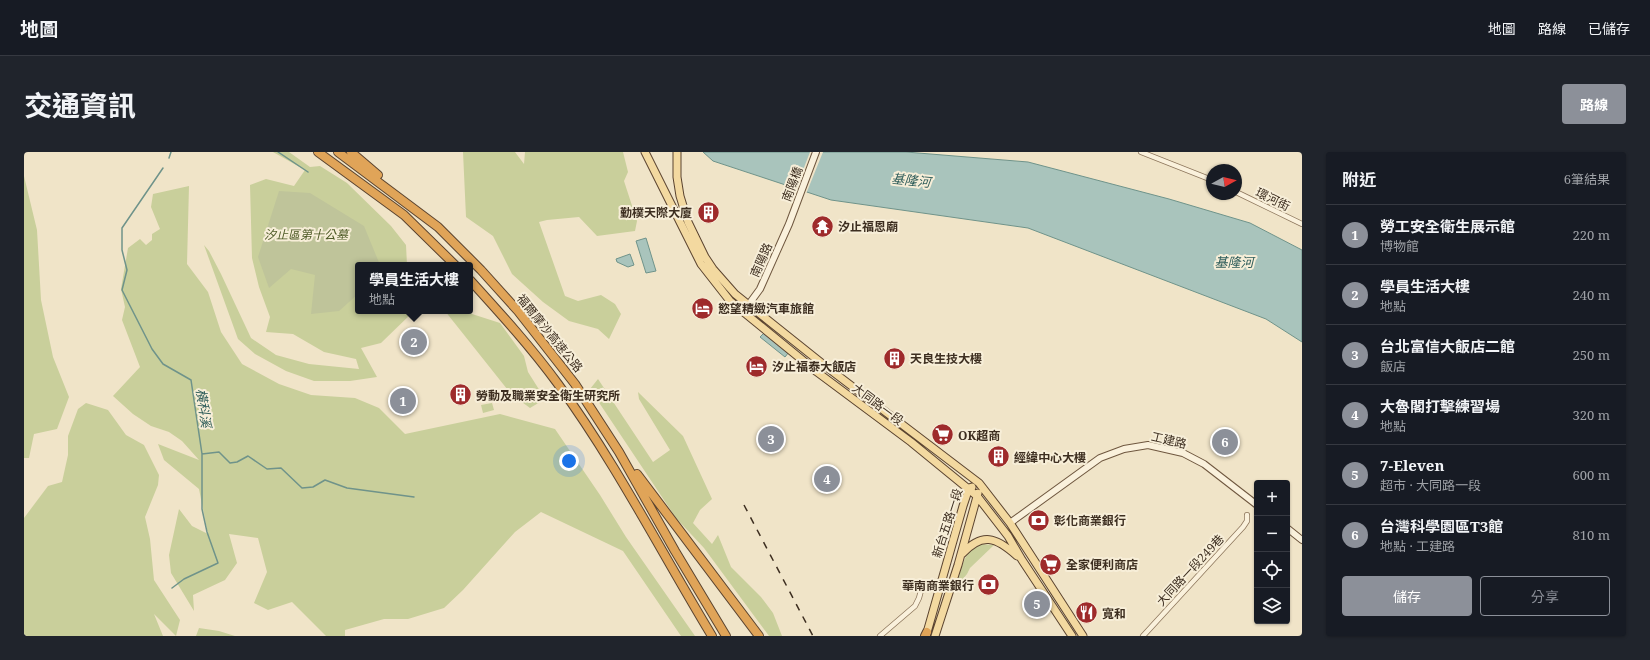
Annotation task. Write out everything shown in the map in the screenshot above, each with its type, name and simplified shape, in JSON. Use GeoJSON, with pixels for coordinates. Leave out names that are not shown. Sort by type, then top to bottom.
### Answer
{"type":"FeatureCollection","features":[{"type":"Feature","properties":{"kind":"highway"},"geometry":{"type":"LineString","coordinates":[[318,152],[404,215],[453,262]]}},
{"type":"Feature","properties":{"kind":"highway","name":"福爾摩沙高速公路"},"geometry":{"type":"LineString","coordinates":[[338,152],[438,227],[481,270],[518,311],[575,384],[619,452],[726,636]]}},
{"type":"Feature","properties":{"kind":"highway"},"geometry":{"type":"LineString","coordinates":[[351,152],[427,218]]}},
{"type":"Feature","properties":{"kind":"highway"},"geometry":{"type":"LineString","coordinates":[[473,283],[510,325],[558,384],[637,506],[712,636]]}},
{"type":"Feature","properties":{"kind":"highway"},"geometry":{"type":"LineString","coordinates":[[619,452],[759,636]]}},
{"type":"Feature","properties":{"kind":"main road","name":"大同路一段"},"geometry":{"type":"LineString","coordinates":[[645,152],[701,264],[730,301],[817,372],[890,426],[969,488],[1008,536],[1072,636]]}},
{"type":"Feature","properties":{"kind":"main road","name":"大同路一段"},"geometry":{"type":"LineString","coordinates":[[677,152],[680,196],[688,222],[705,257],[713,269],[735,294],[824,365],[979,483],[1010,523],[1083,636]]}},
{"type":"Feature","properties":{"kind":"main road","name":"新台五路一段"},"geometry":{"type":"LineString","coordinates":[[926,635],[969,488],[979,483]]}},
{"type":"Feature","properties":{"kind":"main road","name":"新台五路一段"},"geometry":{"type":"LineString","coordinates":[[935,636],[960,556],[977,496],[979,483]]}},
{"type":"Feature","properties":{"kind":"main road"},"geometry":{"type":"LineString","coordinates":[[960,556],[972,544],[981,539],[987,539],[1010,550],[1022,560]]}},
{"type":"Feature","properties":{"kind":"street","name":"南陽橋"},"geometry":{"type":"LineString","coordinates":[[789,224],[816,152]]}},
{"type":"Feature","properties":{"kind":"street"},"geometry":{"type":"LineString","coordinates":[[1141,152],[1206,178]]}},
{"type":"Feature","properties":{"kind":"street","name":"環河街"},"geometry":{"type":"LineString","coordinates":[[1242,195],[1302,224]]}},
{"type":"Feature","properties":{"kind":"street","name":"南陽路"},"geometry":{"type":"LineString","coordinates":[[749,304],[760,290],[789,224]]}},
{"type":"Feature","properties":{"kind":"street"},"geometry":{"type":"LineString","coordinates":[[744,313],[749,304]]}},
{"type":"Feature","properties":{"kind":"street","name":"工建路"},"geometry":{"type":"LineString","coordinates":[[1010,523],[1100,458],[1124,449],[1148,445],[1182,453],[1204,464],[1254,503]]}},
{"type":"Feature","properties":{"kind":"street","name":"大同路一段249巷"},"geometry":{"type":"LineString","coordinates":[[1143,636],[1243,527],[1247,521],[1247,515]]}},
{"type":"Feature","properties":{"kind":"street"},"geometry":{"type":"LineString","coordinates":[[1290,530],[1302,540]]}},
{"type":"Feature","properties":{"kind":"street"},"geometry":{"type":"LineString","coordinates":[[880,636],[915,606],[923,583]]}},
{"type":"Feature","properties":{"kind":"street"},"geometry":{"type":"LineString","coordinates":[[1055,609],[1061,602]]}},
{"type":"Feature","properties":{"kind":"green space"},"geometry":{"type":"Polygon","coordinates":[[[273,152],[289,152],[310,167],[320,166],[347,183],[391,226],[406,245],[407,262],[355,262],[355,314],[411,314],[381,343],[361,348],[377,377],[350,381],[314,381],[286,371],[255,354],[238,339],[204,245],[209,251],[221,274],[251,338],[276,355],[309,364],[359,369],[356,359],[324,352],[293,334],[266,332],[270,317],[259,287],[252,258],[250,185],[266,179],[294,186],[305,170],[273,152]]]}},
{"type":"Feature","properties":{"kind":"green space"},"geometry":{"type":"Polygon","coordinates":[[[463,152],[515,152],[524,164],[525,152],[623,152],[628,172],[624,181],[637,221],[635,231],[597,236],[579,217],[539,222],[565,296],[578,301],[601,295],[615,304],[621,314],[609,339],[598,329],[569,321],[543,302],[512,274],[493,236],[466,217],[463,152]]]}},
{"type":"Feature","properties":{"kind":"green space"},"geometry":{"type":"Polygon","coordinates":[[[24,176],[37,230],[41,300],[53,357],[69,397],[57,429],[34,434],[29,458],[24,458],[24,176]]]}},
{"type":"Feature","properties":{"kind":"green space"},"geometry":{"type":"Polygon","coordinates":[[[189,186],[187,264],[208,292],[221,332],[242,364],[279,384],[311,395],[355,398],[379,408],[405,434],[500,414],[555,429],[600,495],[626,537],[695,636],[681,636],[623,551],[541,512],[515,532],[463,590],[444,608],[408,619],[384,619],[345,630],[345,636],[326,636],[292,602],[268,610],[254,603],[267,572],[258,538],[229,534],[237,563],[225,580],[193,595],[194,611],[171,573],[169,555],[179,509],[192,526],[208,534],[199,489],[164,460],[158,444],[199,460],[182,441],[169,432],[151,426],[133,414],[113,396],[140,367],[122,320],[125,307],[121,289],[128,248],[140,239],[146,245],[152,240],[152,234],[160,229],[151,207],[153,194],[189,186]]]}},
{"type":"Feature","properties":{"kind":"green space","name":"汐止區第十公墓"},"geometry":{"type":"Polygon","coordinates":[[[279,191],[310,193],[364,226],[379,262],[355,262],[355,297],[339,311],[311,314],[315,275],[291,269],[269,288],[258,257],[279,191]]]}},
{"type":"Feature","properties":{"kind":"green space"},"geometry":{"type":"Polygon","coordinates":[[[447,314],[472,314],[500,323],[524,356],[528,372],[545,399],[530,408],[511,394],[447,314]]]}},
{"type":"Feature","properties":{"kind":"green space"},"geometry":{"type":"Polygon","coordinates":[[[598,379],[653,462],[670,450],[639,399],[638,392],[683,436],[712,499],[700,510],[693,523],[712,544],[718,535],[731,567],[761,597],[773,613],[782,636],[769,636],[704,548],[676,518],[590,389],[598,379]]]}},
{"type":"Feature","properties":{"kind":"green space"},"geometry":{"type":"Polygon","coordinates":[[[86,403],[108,410],[126,435],[144,445],[159,475],[158,485],[145,517],[150,539],[154,580],[180,620],[176,636],[154,614],[163,636],[24,636],[24,518],[48,486],[62,482],[68,455],[68,436],[78,409],[86,403]]]}},
{"type":"Feature","properties":{"kind":"green space"},"geometry":{"type":"Polygon","coordinates":[[[492,403],[494,410],[483,413],[481,405],[492,403]]]}},
{"type":"Feature","properties":{"kind":"green space"},"geometry":{"type":"Polygon","coordinates":[[[979,544],[994,545],[970,568],[957,586],[966,557],[969,552],[979,544]]]}},
{"type":"Feature","properties":{"kind":"green space"},"geometry":{"type":"Polygon","coordinates":[[[199,628],[219,631],[235,636],[196,636],[199,628]]]}},
{"type":"Feature","properties":{"kind":"water","name":"基隆河"},"geometry":{"type":"Polygon","coordinates":[[[703,152],[906,152],[1028,162],[1169,199],[1250,223],[1302,250],[1302,342],[1266,319],[1028,228],[831,200],[713,161],[703,152]]]}},
{"type":"Feature","properties":{"kind":"water"},"geometry":{"type":"Polygon","coordinates":[[[646,238],[656,271],[646,273],[636,241],[646,238]]]}},
{"type":"Feature","properties":{"kind":"water"},"geometry":{"type":"Polygon","coordinates":[[[630,254],[634,265],[628,267],[617,262],[616,259],[630,254]]]}},
{"type":"Feature","properties":{"kind":"water"},"geometry":{"type":"Polygon","coordinates":[[[765,332],[789,352],[785,357],[760,337],[765,332]]]}},
{"type":"Feature","properties":{"kind":"pier"},"geometry":{"type":"Polygon","coordinates":[[[810,152],[823,152],[806,194],[795,191],[810,152]]]}},
{"type":"Feature","properties":{"kind":"waterway","name":"橫科溪"},"geometry":{"type":"LineString","coordinates":[[169,158],[171,152]]}},
{"type":"Feature","properties":{"kind":"waterway"},"geometry":{"type":"LineString","coordinates":[[278,152],[308,172]]}},
{"type":"Feature","properties":{"kind":"waterway","name":"橫科溪"},"geometry":{"type":"LineString","coordinates":[[163,168],[122,228],[122,250],[127,270],[122,290],[152,349],[163,364],[191,380],[202,454],[202,509],[207,532],[218,563],[184,579],[172,588]]}},
{"type":"Feature","properties":{"kind":"waterway"},"geometry":{"type":"LineString","coordinates":[[202,454],[219,452],[230,463],[237,462],[248,456],[267,469],[281,468],[302,488],[313,487],[325,480],[347,488],[414,497]]}},
{"type":"Feature","properties":{"kind":"railway"},"geometry":{"type":"LineString","coordinates":[[744,505],[813,636]]}},
{"type":"Feature","properties":{"kind":"place","name":"勤樸天際大廈"},"geometry":{"type":"Point","coordinates":[708,212]}},
{"type":"Feature","properties":{"kind":"place","name":"汐止福恩廟"},"geometry":{"type":"Point","coordinates":[822,226]}},
{"type":"Feature","properties":{"kind":"place","name":"慾望精緻汽車旅館"},"geometry":{"type":"Point","coordinates":[703,308]}},
{"type":"Feature","properties":{"kind":"place","name":"學員生活大樓"},"geometry":{"type":"Point","coordinates":[414,342]}},
{"type":"Feature","properties":{"kind":"place","name":"天良生技大樓"},"geometry":{"type":"Point","coordinates":[894,358]}},
{"type":"Feature","properties":{"kind":"place","name":"汐止福泰大飯店"},"geometry":{"type":"Point","coordinates":[757,366]}},
{"type":"Feature","properties":{"kind":"place","name":"勞動及職業安全衛生研究所"},"geometry":{"type":"Point","coordinates":[460,395]}},
{"type":"Feature","properties":{"kind":"place","name":"勞工安全衛生展示館"},"geometry":{"type":"Point","coordinates":[403,401]}},
{"type":"Feature","properties":{"kind":"place","name":"OK超商"},"geometry":{"type":"Point","coordinates":[943,435]}},
{"type":"Feature","properties":{"kind":"place","name":"台北富信大飯店二館"},"geometry":{"type":"Point","coordinates":[771,439]}},
{"type":"Feature","properties":{"kind":"place","name":"台灣科學園區T3館"},"geometry":{"type":"Point","coordinates":[1225,442]}},
{"type":"Feature","properties":{"kind":"place","name":"經緯中心大樓"},"geometry":{"type":"Point","coordinates":[998,457]}},
{"type":"Feature","properties":{"kind":"place","name":"大魯閣打擊練習場"},"geometry":{"type":"Point","coordinates":[827,479]}},
{"type":"Feature","properties":{"kind":"place","name":"彰化商業銀行"},"geometry":{"type":"Point","coordinates":[1038,520]}},
{"type":"Feature","properties":{"kind":"place","name":"全家便利商店"},"geometry":{"type":"Point","coordinates":[1051,564]}},
{"type":"Feature","properties":{"kind":"place","name":"華南商業銀行"},"geometry":{"type":"Point","coordinates":[989,585]}},
{"type":"Feature","properties":{"kind":"place","name":"7-Eleven"},"geometry":{"type":"Point","coordinates":[1037,604]}},
{"type":"Feature","properties":{"kind":"place","name":"寬和"},"geometry":{"type":"Point","coordinates":[1086,613]}}]}
